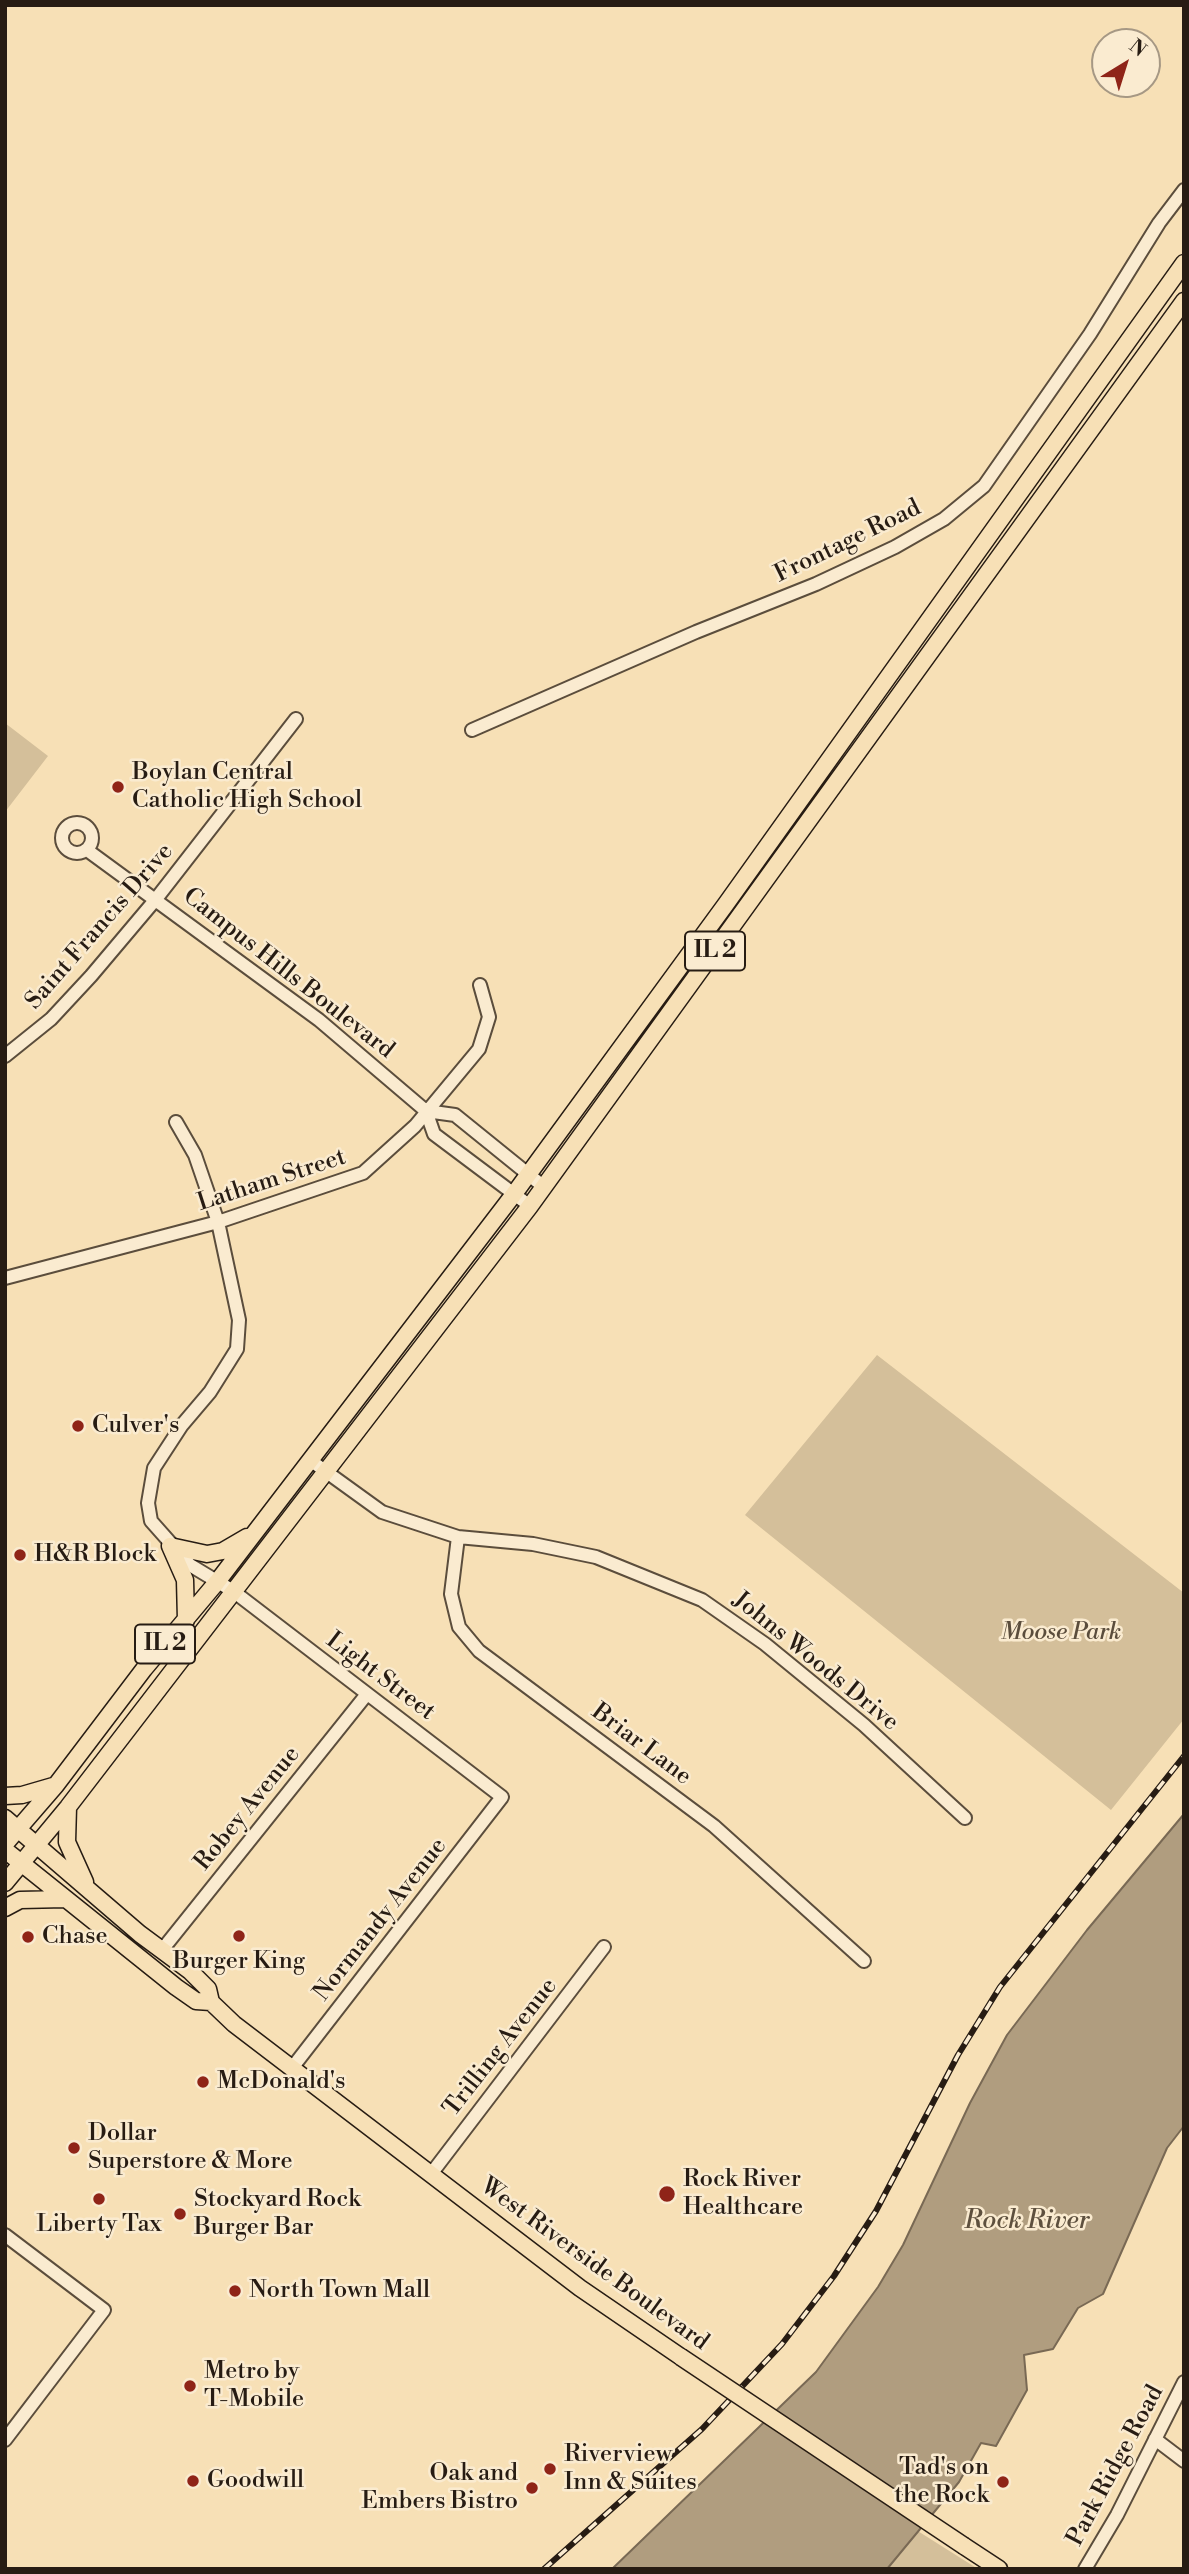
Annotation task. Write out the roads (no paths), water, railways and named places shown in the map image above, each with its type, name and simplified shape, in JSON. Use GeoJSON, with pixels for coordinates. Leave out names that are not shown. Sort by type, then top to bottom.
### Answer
{"type":"FeatureCollection","features":[{"type":"Feature","properties":{"kind":"main road","name":"IL 2"},"geometry":{"type":"LineString","coordinates":[[5,1843],[11,1823],[56,1785],[256,1532],[514,1194],[1184,263]]}},
{"type":"Feature","properties":{"kind":"main road","name":"IL 2"},"geometry":{"type":"LineString","coordinates":[[5,1883],[68,1807],[530,1206],[1184,300]]}},
{"type":"Feature","properties":{"kind":"main road"},"geometry":{"type":"LineString","coordinates":[[170,1546],[194,1553],[215,1553],[256,1532]]}},
{"type":"Feature","properties":{"kind":"main road"},"geometry":{"type":"LineString","coordinates":[[170,1546],[185,1580],[186,1620]]}},
{"type":"Feature","properties":{"kind":"main road"},"geometry":{"type":"LineString","coordinates":[[5,1796],[22,1795],[56,1785]]}},
{"type":"Feature","properties":{"kind":"main road"},"geometry":{"type":"LineString","coordinates":[[68,1807],[67,1842],[73,1860],[92,1893]]}},
{"type":"Feature","properties":{"kind":"main road","name":"West Riverside Boulevard"},"geometry":{"type":"LineString","coordinates":[[11,1823],[208,1989],[211,2002],[234,2024],[580,2288],[999,2569]]}},
{"type":"Feature","properties":{"kind":"main road","name":"West Riverside Boulevard"},"geometry":{"type":"LineString","coordinates":[[5,1850],[176,1987],[196,2001],[211,2002]]}},
{"type":"Feature","properties":{"kind":"main road"},"geometry":{"type":"LineString","coordinates":[[5,1908],[20,1900],[65,1899]]}},
{"type":"Feature","properties":{"kind":"street","name":"Frontage Road"},"geometry":{"type":"LineString","coordinates":[[472,730],[696,632],[816,584],[895,547],[944,519],[984,486],[1090,334],[1159,223],[1184,190]]}},
{"type":"Feature","properties":{"kind":"street","name":"Saint Francis Drive"},"geometry":{"type":"LineString","coordinates":[[5,1056],[51,1019],[156,899],[296,719]]}},
{"type":"Feature","properties":{"kind":"street","name":"Campus Hills Boulevard"},"geometry":{"type":"LineString","coordinates":[[87,850],[319,1020],[426,1111],[454,1115],[544,1187]]}},
{"type":"Feature","properties":{"kind":"street","name":"Latham Street"},"geometry":{"type":"LineString","coordinates":[[5,1278],[218,1222],[363,1173],[415,1126],[479,1049],[489,1017],[480,985]]}},
{"type":"Feature","properties":{"kind":"street","name":"Campus Hills Boulevard"},"geometry":{"type":"LineString","coordinates":[[426,1111],[433,1135],[530,1206]]}},
{"type":"Feature","properties":{"kind":"street","name":"Light Street"},"geometry":{"type":"LineString","coordinates":[[176,1122],[195,1155],[218,1222],[239,1320],[237,1349],[210,1392],[182,1425],[154,1468],[149,1513],[151,1521],[170,1546],[502,1797]]}},
{"type":"Feature","properties":{"kind":"street","name":"Johns Woods Drive"},"geometry":{"type":"LineString","coordinates":[[310,1460],[382,1512],[458,1537],[533,1544],[596,1557],[702,1600],[765,1644],[864,1725],[965,1818]]}},
{"type":"Feature","properties":{"kind":"street","name":"Briar Lane"},"geometry":{"type":"LineString","coordinates":[[458,1537],[451,1594],[459,1627],[479,1651],[714,1826],[864,1961]]}},
{"type":"Feature","properties":{"kind":"street","name":"Robey Avenue"},"geometry":{"type":"LineString","coordinates":[[162,1950],[367,1694]]}},
{"type":"Feature","properties":{"kind":"street","name":"Normandy Avenue"},"geometry":{"type":"LineString","coordinates":[[292,2068],[502,1797]]}},
{"type":"Feature","properties":{"kind":"street","name":"Trilling Avenue"},"geometry":{"type":"LineString","coordinates":[[431,2174],[604,1947]]}},
{"type":"Feature","properties":{"kind":"street"},"geometry":{"type":"LineString","coordinates":[[5,2235],[104,2310],[5,2440]]}},
{"type":"Feature","properties":{"kind":"street","name":"Park Ridge Road"},"geometry":{"type":"LineString","coordinates":[[1085,2569],[1117,2515],[1184,2382]]}},
{"type":"Feature","properties":{"kind":"street"},"geometry":{"type":"LineString","coordinates":[[1155,2439],[1184,2461]]}},
{"type":"Feature","properties":{"kind":"water","name":"Rock River"},"geometry":{"type":"Polygon","coordinates":[[[1184,1814],[1184,2126],[1167,2148],[1103,2294],[1078,2308],[1053,2349],[1024,2355],[1027,2390],[996,2446],[981,2443],[959,2482],[887,2569],[612,2569],[816,2372],[878,2287],[903,2245],[970,2103],[1007,2035],[1087,1930],[1184,1814]]]}},
{"type":"Feature","properties":{"kind":"railway"},"geometry":{"type":"LineString","coordinates":[[544,2569],[702,2429],[782,2344],[834,2276],[876,2211],[958,2055],[1000,1987],[1184,1756]]}},
{"type":"Feature","properties":{"kind":"place","name":"Boylan Central Catholic High School"},"geometry":{"type":"Point","coordinates":[118,787]}},
{"type":"Feature","properties":{"kind":"place","name":"Culver's"},"geometry":{"type":"Point","coordinates":[78,1426]}},
{"type":"Feature","properties":{"kind":"place","name":"H&R Block"},"geometry":{"type":"Point","coordinates":[20,1555]}},
{"type":"Feature","properties":{"kind":"place","name":"Burger King"},"geometry":{"type":"Point","coordinates":[239,1936]}},
{"type":"Feature","properties":{"kind":"place","name":"Chase"},"geometry":{"type":"Point","coordinates":[28,1937]}},
{"type":"Feature","properties":{"kind":"place","name":"McDonald's"},"geometry":{"type":"Point","coordinates":[203,2082]}},
{"type":"Feature","properties":{"kind":"place","name":"Dollar Superstore & More"},"geometry":{"type":"Point","coordinates":[74,2148]}},
{"type":"Feature","properties":{"kind":"place","name":"Rock River Healthcare"},"geometry":{"type":"Point","coordinates":[667,2194]}},
{"type":"Feature","properties":{"kind":"place","name":"Liberty Tax"},"geometry":{"type":"Point","coordinates":[99,2199]}},
{"type":"Feature","properties":{"kind":"place","name":"Stockyard Rock Burger Bar"},"geometry":{"type":"Point","coordinates":[180,2214]}},
{"type":"Feature","properties":{"kind":"place","name":"North Town Mall"},"geometry":{"type":"Point","coordinates":[235,2291]}},
{"type":"Feature","properties":{"kind":"place","name":"Metro by T-Mobile"},"geometry":{"type":"Point","coordinates":[190,2386]}},
{"type":"Feature","properties":{"kind":"place","name":"Riverview Inn & Suites"},"geometry":{"type":"Point","coordinates":[550,2469]}},
{"type":"Feature","properties":{"kind":"place","name":"Goodwill"},"geometry":{"type":"Point","coordinates":[193,2481]}},
{"type":"Feature","properties":{"kind":"place","name":"Tad's on the Rock"},"geometry":{"type":"Point","coordinates":[1003,2482]}},
{"type":"Feature","properties":{"kind":"place","name":"Oak and Embers Bistro"},"geometry":{"type":"Point","coordinates":[532,2488]}},
{"type":"Feature","properties":{"kind":"park label","name":"Moose Park"},"geometry":{"type":"Point","coordinates":[1061,1633]}}]}
